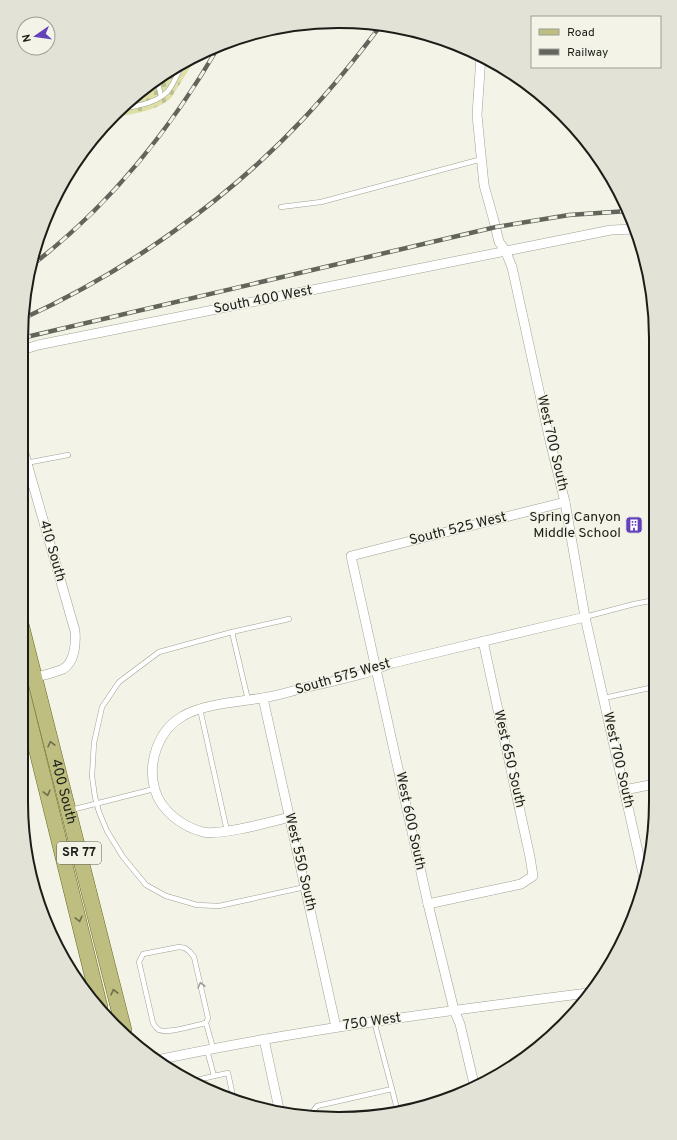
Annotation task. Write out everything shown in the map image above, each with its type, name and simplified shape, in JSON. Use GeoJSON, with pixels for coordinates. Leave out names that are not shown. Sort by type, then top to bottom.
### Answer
{"type":"FeatureCollection","features":[{"type":"Feature","properties":{"kind":"main road","name":"400 South"},"geometry":{"type":"LineString","coordinates":[[28,679],[68,810],[123,1024]]}},
{"type":"Feature","properties":{"kind":"main road","name":"400 South"},"geometry":{"type":"LineString","coordinates":[[28,715],[98,998]]}},
{"type":"Feature","properties":{"kind":"street","name":"West 700 South"},"geometry":{"type":"LineString","coordinates":[[481,63],[477,115],[484,185],[499,242],[505,250],[512,267],[550,441],[565,502],[585,617],[642,868]]}},
{"type":"Feature","properties":{"kind":"street","name":"South 400 West"},"geometry":{"type":"LineString","coordinates":[[28,348],[505,250],[611,230],[629,229]]}},
{"type":"Feature","properties":{"kind":"street","name":"410 South"},"geometry":{"type":"LineString","coordinates":[[28,469],[75,631],[76,643],[73,656],[64,668],[28,679]]}},
{"type":"Feature","properties":{"kind":"street","name":"South 525 West"},"geometry":{"type":"LineString","coordinates":[[351,556],[565,502]]}},
{"type":"Feature","properties":{"kind":"street","name":"West 600 South"},"geometry":{"type":"LineString","coordinates":[[351,556],[428,904],[454,1010],[460,1024],[473,1081]]}},
{"type":"Feature","properties":{"kind":"street","name":"South 575 West"},"geometry":{"type":"LineString","coordinates":[[154,789],[154,754],[158,742],[166,731],[179,719],[200,709],[263,698],[364,674],[394,663],[585,617]]}},
{"type":"Feature","properties":{"kind":"street","name":"West 650 South"},"geometry":{"type":"LineString","coordinates":[[428,904],[521,884],[533,876],[482,641]]}},
{"type":"Feature","properties":{"kind":"street","name":"West 550 South"},"geometry":{"type":"LineString","coordinates":[[263,698],[336,1027]]}},
{"type":"Feature","properties":{"kind":"street"},"geometry":{"type":"LineString","coordinates":[[624,790],[649,785]]}},
{"type":"Feature","properties":{"kind":"street"},"geometry":{"type":"LineString","coordinates":[[154,789],[166,809],[175,818],[184,824],[206,832],[227,831],[290,817]]}},
{"type":"Feature","properties":{"kind":"street","name":"750 West"},"geometry":{"type":"LineString","coordinates":[[164,1059],[264,1038],[374,1021],[583,994]]}},
{"type":"Feature","properties":{"kind":"street"},"geometry":{"type":"LineString","coordinates":[[264,1038],[279,1106]]}},
{"type":"Feature","properties":{"kind":"lane"},"geometry":{"type":"LineString","coordinates":[[133,106],[148,102],[168,91],[178,73]]}},
{"type":"Feature","properties":{"kind":"lane"},"geometry":{"type":"LineString","coordinates":[[158,85],[161,96]]}},
{"type":"Feature","properties":{"kind":"lane"},"geometry":{"type":"LineString","coordinates":[[281,207],[321,202],[482,159]]}},
{"type":"Feature","properties":{"kind":"lane"},"geometry":{"type":"LineString","coordinates":[[28,462],[68,454]]}},
{"type":"Feature","properties":{"kind":"lane"},"geometry":{"type":"LineString","coordinates":[[585,617],[649,601]]}},
{"type":"Feature","properties":{"kind":"lane"},"geometry":{"type":"LineString","coordinates":[[289,619],[232,632],[159,652],[119,682],[102,707],[94,743],[92,776],[97,804],[107,831],[123,857],[146,885],[166,896],[197,905],[219,906],[305,887]]}},
{"type":"Feature","properties":{"kind":"lane"},"geometry":{"type":"LineString","coordinates":[[232,632],[248,700]]}},
{"type":"Feature","properties":{"kind":"lane"},"geometry":{"type":"LineString","coordinates":[[604,698],[649,688]]}},
{"type":"Feature","properties":{"kind":"lane"},"geometry":{"type":"LineString","coordinates":[[200,709],[227,831]]}},
{"type":"Feature","properties":{"kind":"lane"},"geometry":{"type":"LineString","coordinates":[[68,810],[154,789]]}},
{"type":"Feature","properties":{"kind":"lane"},"geometry":{"type":"LineString","coordinates":[[206,1023],[173,1030],[158,1029],[153,1023],[139,962],[143,954],[179,947],[185,948],[194,957],[207,1010],[208,1018],[206,1023],[214,1076]]}},
{"type":"Feature","properties":{"kind":"lane"},"geometry":{"type":"LineString","coordinates":[[374,1021],[396,1106]]}},
{"type":"Feature","properties":{"kind":"lane"},"geometry":{"type":"LineString","coordinates":[[200,1079],[228,1073],[232,1093]]}},
{"type":"Feature","properties":{"kind":"lane"},"geometry":{"type":"LineString","coordinates":[[314,1111],[317,1106],[392,1089]]}},
{"type":"Feature","properties":{"kind":"green space"},"geometry":{"type":"Polygon","coordinates":[[[192,65],[171,98],[165,103],[142,112],[123,116],[149,92],[192,65]]]}},
{"type":"Feature","properties":{"kind":"railway"},"geometry":{"type":"LineString","coordinates":[[29,315],[61,300],[137,256],[209,205],[276,147],[306,116],[345,72],[377,31]]}},
{"type":"Feature","properties":{"kind":"railway"},"geometry":{"type":"LineString","coordinates":[[39,260],[61,242],[88,217],[137,164],[181,106],[213,55]]}},
{"type":"Feature","properties":{"kind":"railway"},"geometry":{"type":"LineString","coordinates":[[28,337],[496,227],[569,215],[621,211]]}},
{"type":"Feature","properties":{"kind":"place","name":"Spring Canyon Middle School"},"geometry":{"type":"Point","coordinates":[634,525]}}]}
